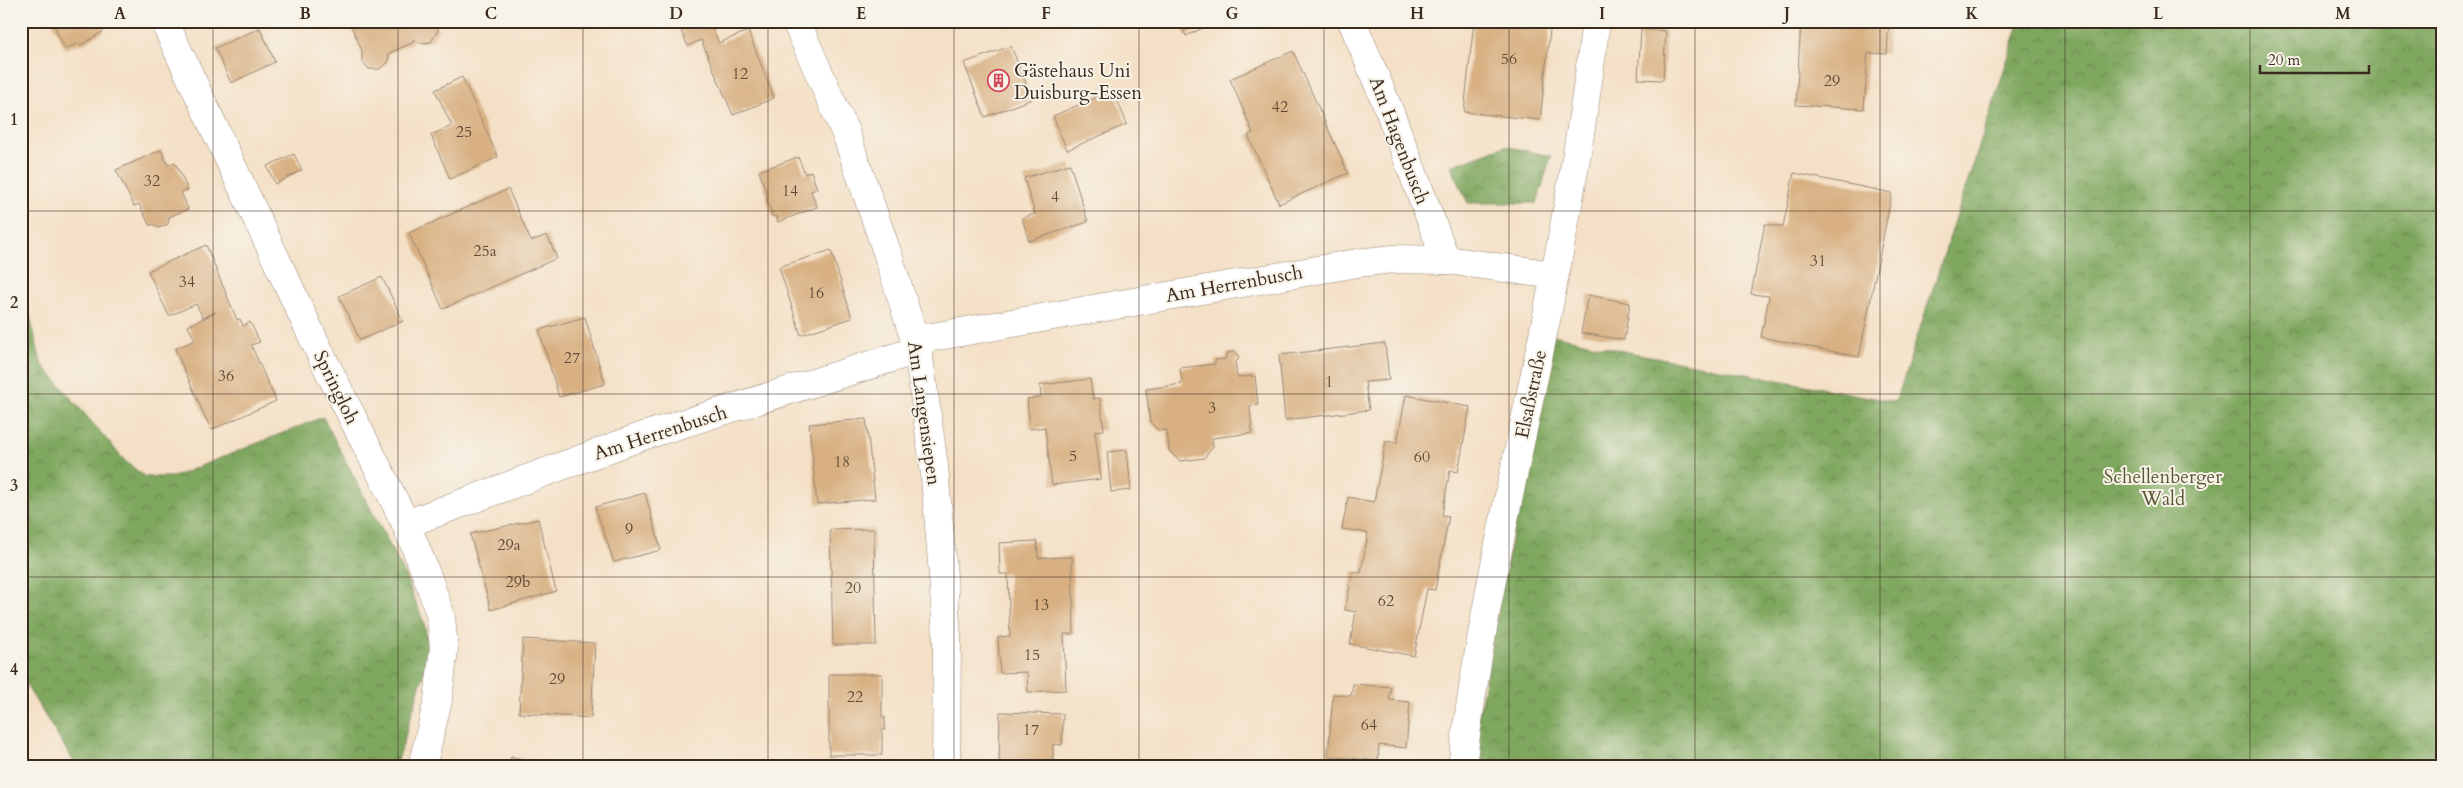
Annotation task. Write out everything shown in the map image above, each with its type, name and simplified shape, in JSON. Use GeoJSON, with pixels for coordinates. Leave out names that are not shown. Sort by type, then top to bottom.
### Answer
{"type":"FeatureCollection","features":[{"type":"Feature","properties":{"kind":"street","name":"Springloh"},"geometry":{"type":"LineString","coordinates":[[164,21],[322,357],[406,524],[429,581],[441,617],[444,650],[438,700],[422,767]]}},
{"type":"Feature","properties":{"kind":"street","name":"Am Langensiepen"},"geometry":{"type":"LineString","coordinates":[[796,21],[846,134],[917,345],[934,466],[945,609],[948,701],[946,767]]}},
{"type":"Feature","properties":{"kind":"street","name":"Am Hagenbusch"},"geometry":{"type":"LineString","coordinates":[[1352,21],[1389,110],[1446,260]]}},
{"type":"Feature","properties":{"kind":"street","name":"Elsaßstraße"},"geometry":{"type":"LineString","coordinates":[[1462,767],[1476,665],[1554,275],[1589,75],[1596,21]]}},
{"type":"Feature","properties":{"kind":"street","name":"Am Herrenbusch"},"geometry":{"type":"LineString","coordinates":[[406,524],[640,437],[917,345],[1326,267],[1393,259],[1446,260],[1554,275]]}},
{"type":"Feature","properties":{"kind":"green space","name":"Schellenberger Wald"},"geometry":{"type":"Polygon","coordinates":[[[2020,21],[2442,21],[2442,767],[1469,767],[1549,334],[1623,351],[1896,402],[2020,21]]]}},
{"type":"Feature","properties":{"kind":"green space"},"geometry":{"type":"Polygon","coordinates":[[[1505,146],[1551,156],[1537,203],[1468,203],[1451,166],[1505,146]]]}},
{"type":"Feature","properties":{"kind":"green space"},"geometry":{"type":"Polygon","coordinates":[[[21,206],[29,238],[25,295],[41,363],[125,461],[145,477],[173,477],[323,417],[403,571],[424,623],[427,639],[424,672],[396,767],[77,767],[21,677],[21,206]]]}},
{"type":"Feature","properties":{"kind":"building"},"geometry":{"type":"Polygon","coordinates":[[[52,21],[100,21],[104,31],[81,45],[79,43],[65,49],[52,21]]]}},
{"type":"Feature","properties":{"kind":"building"},"geometry":{"type":"Polygon","coordinates":[[[349,21],[434,21],[438,30],[431,42],[421,43],[413,40],[412,43],[389,53],[388,62],[380,69],[369,69],[362,61],[362,51],[349,21]]]}},
{"type":"Feature","properties":{"kind":"building"},"geometry":{"type":"Polygon","coordinates":[[[696,21],[709,21],[719,43],[748,31],[774,98],[733,115],[701,40],[688,46],[680,29],[696,21]]]}},
{"type":"Feature","properties":{"kind":"building"},"geometry":{"type":"Polygon","coordinates":[[[1179,21],[1217,21],[1186,36],[1179,21]]]}},
{"type":"Feature","properties":{"kind":"building"},"geometry":{"type":"Polygon","coordinates":[[[1474,21],[1551,21],[1540,120],[1464,112],[1474,21]]]}},
{"type":"Feature","properties":{"kind":"building"},"geometry":{"type":"Polygon","coordinates":[[[1801,21],[1889,21],[1887,54],[1868,53],[1864,109],[1796,105],[1801,21]]]}},
{"type":"Feature","properties":{"kind":"building"},"geometry":{"type":"Polygon","coordinates":[[[260,28],[275,62],[231,83],[215,48],[260,28]]]}},
{"type":"Feature","properties":{"kind":"building"},"geometry":{"type":"Polygon","coordinates":[[[1641,29],[1666,31],[1663,80],[1638,79],[1641,29]]]}},
{"type":"Feature","properties":{"kind":"building","name":"Gästehaus Uni Duisburg-Essen"},"geometry":{"type":"Polygon","coordinates":[[[1011,46],[1032,99],[985,117],[964,63],[1011,46]]]}},
{"type":"Feature","properties":{"kind":"building"},"geometry":{"type":"Polygon","coordinates":[[[1293,51],[1348,173],[1279,204],[1248,135],[1253,133],[1230,79],[1293,51]]]}},
{"type":"Feature","properties":{"kind":"building"},"geometry":{"type":"Polygon","coordinates":[[[462,77],[498,157],[450,179],[431,135],[452,126],[435,90],[462,77]]]}},
{"type":"Feature","properties":{"kind":"building"},"geometry":{"type":"Polygon","coordinates":[[[1113,90],[1127,124],[1067,150],[1053,116],[1113,90]]]}},
{"type":"Feature","properties":{"kind":"building"},"geometry":{"type":"Polygon","coordinates":[[[161,150],[168,165],[175,162],[188,190],[181,192],[188,209],[169,217],[168,224],[159,228],[153,224],[150,226],[139,204],[134,206],[116,170],[161,150]]]}},
{"type":"Feature","properties":{"kind":"building"},"geometry":{"type":"Polygon","coordinates":[[[294,154],[302,170],[275,184],[267,166],[294,154]]]}},
{"type":"Feature","properties":{"kind":"building"},"geometry":{"type":"Polygon","coordinates":[[[798,157],[805,174],[811,171],[817,189],[811,191],[817,207],[778,222],[776,216],[773,217],[759,171],[798,157]]]}},
{"type":"Feature","properties":{"kind":"building"},"geometry":{"type":"Polygon","coordinates":[[[1070,164],[1088,222],[1029,241],[1022,218],[1035,214],[1024,178],[1070,164]]]}},
{"type":"Feature","properties":{"kind":"building"},"geometry":{"type":"Polygon","coordinates":[[[1794,173],[1892,193],[1859,357],[1761,337],[1769,296],[1751,294],[1765,224],[1783,227],[1794,173]]]}},
{"type":"Feature","properties":{"kind":"building"},"geometry":{"type":"Polygon","coordinates":[[[508,189],[531,241],[547,235],[557,258],[443,309],[409,233],[508,189]]]}},
{"type":"Feature","properties":{"kind":"building"},"geometry":{"type":"Polygon","coordinates":[[[206,245],[237,320],[240,319],[243,326],[250,322],[260,342],[251,345],[276,401],[211,430],[175,349],[195,340],[188,326],[216,312],[203,318],[196,304],[169,316],[148,271],[206,245]]]}},
{"type":"Feature","properties":{"kind":"building"},"geometry":{"type":"Polygon","coordinates":[[[831,250],[852,318],[801,335],[779,267],[831,250]]]}},
{"type":"Feature","properties":{"kind":"building"},"geometry":{"type":"Polygon","coordinates":[[[382,277],[403,321],[360,340],[339,296],[382,277]]]}},
{"type":"Feature","properties":{"kind":"building"},"geometry":{"type":"Polygon","coordinates":[[[1588,295],[1630,303],[1624,340],[1581,333],[1588,295]]]}},
{"type":"Feature","properties":{"kind":"building"},"geometry":{"type":"Polygon","coordinates":[[[585,317],[605,384],[559,397],[539,330],[585,317]]]}},
{"type":"Feature","properties":{"kind":"building"},"geometry":{"type":"Polygon","coordinates":[[[1385,343],[1389,380],[1365,382],[1369,410],[1285,420],[1279,355],[1385,343]]]}},
{"type":"Feature","properties":{"kind":"building"},"geometry":{"type":"Polygon","coordinates":[[[1234,352],[1238,355],[1239,359],[1235,362],[1237,377],[1255,376],[1258,405],[1250,406],[1252,433],[1212,438],[1213,447],[1204,458],[1180,461],[1169,451],[1167,430],[1159,431],[1150,422],[1146,389],[1182,384],[1180,368],[1215,364],[1215,360],[1225,359],[1227,353],[1234,352]]]}},
{"type":"Feature","properties":{"kind":"building"},"geometry":{"type":"Polygon","coordinates":[[[1090,379],[1093,399],[1100,398],[1104,430],[1095,431],[1101,479],[1052,485],[1045,427],[1030,429],[1027,399],[1041,397],[1040,385],[1090,379]]]}},
{"type":"Feature","properties":{"kind":"building"},"geometry":{"type":"Polygon","coordinates":[[[1406,395],[1470,407],[1458,472],[1450,470],[1442,515],[1449,516],[1435,590],[1427,589],[1414,656],[1350,644],[1356,612],[1345,610],[1353,571],[1361,573],[1368,533],[1342,529],[1348,497],[1374,502],[1386,441],[1397,443],[1406,395]]]}},
{"type":"Feature","properties":{"kind":"building"},"geometry":{"type":"Polygon","coordinates":[[[866,419],[875,499],[817,504],[809,424],[866,419]]]}},
{"type":"Feature","properties":{"kind":"building"},"geometry":{"type":"Polygon","coordinates":[[[1127,450],[1131,490],[1111,492],[1107,452],[1127,450]]]}},
{"type":"Feature","properties":{"kind":"building"},"geometry":{"type":"Polygon","coordinates":[[[645,493],[661,550],[614,562],[595,507],[645,493]]]}},
{"type":"Feature","properties":{"kind":"building"},"geometry":{"type":"Polygon","coordinates":[[[538,519],[556,591],[491,610],[470,534],[538,519]]]}},
{"type":"Feature","properties":{"kind":"building"},"geometry":{"type":"Polygon","coordinates":[[[874,529],[876,645],[833,645],[830,530],[874,529]]]}},
{"type":"Feature","properties":{"kind":"building"},"geometry":{"type":"Polygon","coordinates":[[[1037,541],[1038,558],[1072,557],[1074,634],[1064,634],[1066,690],[1028,692],[1027,672],[1000,673],[998,637],[1010,636],[1008,574],[1000,574],[999,543],[1037,541]]]}},
{"type":"Feature","properties":{"kind":"building"},"geometry":{"type":"Polygon","coordinates":[[[523,639],[595,643],[591,718],[519,713],[523,639]]]}},
{"type":"Feature","properties":{"kind":"building"},"geometry":{"type":"Polygon","coordinates":[[[829,674],[882,674],[882,717],[885,717],[885,730],[882,730],[882,755],[829,755],[829,674]]]}},
{"type":"Feature","properties":{"kind":"building"},"geometry":{"type":"Polygon","coordinates":[[[1353,684],[1391,687],[1389,700],[1410,702],[1406,748],[1379,745],[1378,761],[1328,756],[1333,694],[1351,696],[1353,684]]]}},
{"type":"Feature","properties":{"kind":"building"},"geometry":{"type":"Polygon","coordinates":[[[1000,712],[1063,714],[1062,745],[1053,744],[1053,767],[999,767],[1000,712]]]}},
{"type":"Feature","properties":{"kind":"building"},"geometry":{"type":"Polygon","coordinates":[[[511,757],[546,766],[546,767],[509,767],[511,757]]]}},
{"type":"Feature","properties":{"kind":"place","name":"Gästehaus Uni Duisburg-Essen"},"geometry":{"type":"Point","coordinates":[998,81]}}]}
